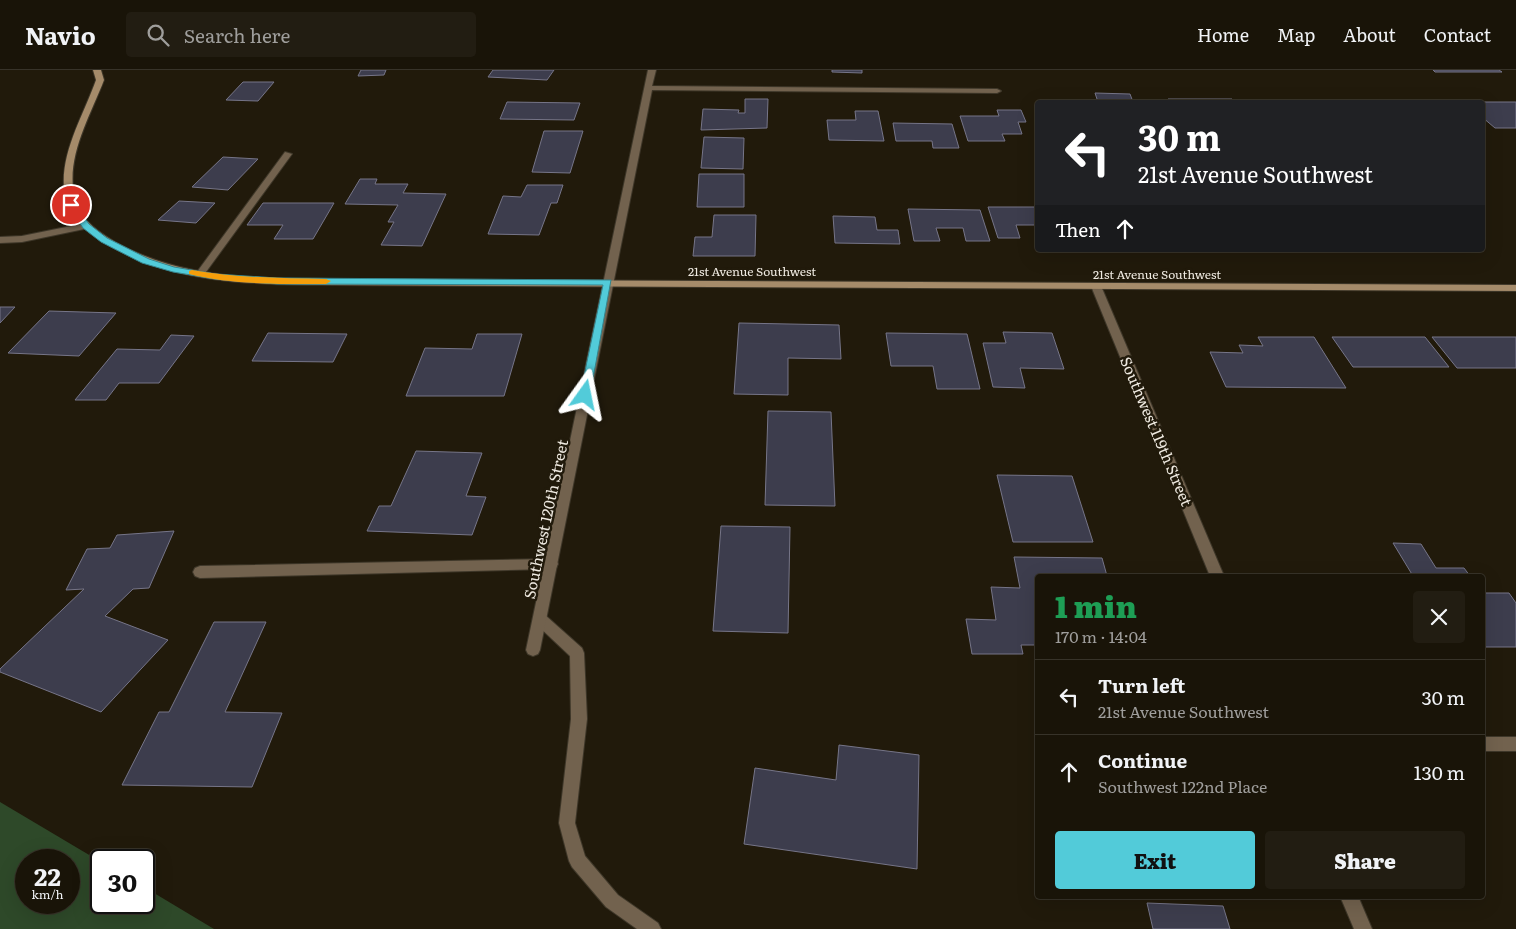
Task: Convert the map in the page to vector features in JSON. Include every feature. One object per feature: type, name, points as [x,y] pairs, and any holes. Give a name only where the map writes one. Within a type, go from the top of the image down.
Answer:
[{"type":"street","name":"21st Avenue Southwest","points":[[97,70],[100,80],[74,144],[69,180],[71,205],[86,226],[104,240],[146,261],[200,274],[277,281],[1516,288]]},
{"type":"street","name":"Southwest 120th Street","points":[[534,650],[652,70]]},
{"type":"street","points":[[648,88],[997,91]]},
{"type":"street","points":[[200,274],[288,154]]},
{"type":"street","points":[[0,240],[22,239],[86,226]]},
{"type":"street","name":"Southwest 119th Street","points":[[1096,286],[1216,574]]},
{"type":"street","points":[[200,572],[551,564]]},
{"type":"street","points":[[540,619],[577,652],[580,719],[567,823],[578,862],[612,901],[652,929]]},
{"type":"street","points":[[1485,744],[1516,744]]},
{"type":"street","points":[[1350,899],[1362,929]]},
{"type":"green space","points":[[0,802],[79,849],[15,849],[15,914],[80,914],[80,850],[90,855],[90,914],[155,914],[155,894],[214,929],[0,929]]},
{"type":"building","points":[[361,70],[386,70],[384,75],[358,76]]},
{"type":"building","points":[[493,70],[554,70],[547,80],[488,77]]},
{"type":"building","points":[[832,70],[862,70],[862,73],[832,72]]},
{"type":"building","points":[[1433,70],[1499,70],[1502,72],[1435,72]]},
{"type":"building","points":[[243,82],[274,82],[258,101],[226,100]]},
{"type":"building","points":[[1095,93],[1130,94],[1132,100],[1097,100]]},
{"type":"building","points":[[745,99],[768,99],[767,128],[701,130],[703,109],[739,110],[738,113],[745,113]]},
{"type":"building","points":[[1168,99],[1233,100],[1169,100]]},
{"type":"building","points":[[507,102],[580,103],[574,120],[500,119]]},
{"type":"building","points":[[1485,102],[1516,102],[1516,128],[1495,128],[1485,120]]},
{"type":"building","points":[[997,110],[1021,110],[1026,122],[1018,122],[1022,134],[1002,134],[1005,141],[968,141],[960,116],[999,116]]},
{"type":"building","points":[[855,111],[878,111],[884,141],[829,140],[827,120],[856,120]]},
{"type":"building","points":[[893,123],[952,124],[959,148],[933,148],[932,141],[896,141]]},
{"type":"building","points":[[544,131],[583,131],[570,173],[532,172]]},
{"type":"building","points":[[704,137],[744,138],[743,169],[701,168]]},
{"type":"building","points":[[223,157],[258,159],[228,190],[192,187]]},
{"type":"building","points":[[699,174],[744,174],[744,207],[697,207]]},
{"type":"building","points":[[360,179],[377,179],[375,184],[408,184],[403,193],[446,194],[422,246],[381,245],[394,222],[388,222],[398,205],[345,204]]},
{"type":"building","points":[[527,185],[563,185],[557,203],[551,203],[539,235],[488,234],[503,196],[521,197]]},
{"type":"building","points":[[179,201],[215,203],[196,223],[158,220]]},
{"type":"building","points":[[263,203],[334,203],[313,239],[274,239],[283,225],[247,225]]},
{"type":"building","points":[[988,207],[1035,207],[1035,225],[1016,225],[1020,238],[998,238]]},
{"type":"building","points":[[908,209],[980,210],[990,241],[966,241],[963,228],[936,228],[940,241],[914,241]]},
{"type":"building","points":[[714,215],[756,215],[755,256],[693,256],[695,237],[712,237]]},
{"type":"building","points":[[833,216],[875,217],[877,230],[898,230],[900,244],[835,243]]},
{"type":"building","points":[[0,307],[15,307],[0,323]]},
{"type":"building","points":[[49,311],[116,313],[79,356],[8,353]]},
{"type":"building","points":[[739,323],[839,325],[841,359],[788,358],[788,395],[734,394]]},
{"type":"building","points":[[1003,332],[1052,333],[1064,369],[1020,368],[1025,388],[993,387],[983,343],[1006,343]]},
{"type":"building","points":[[268,333],[347,334],[333,362],[252,361]]},
{"type":"building","points":[[886,333],[967,334],[980,389],[937,389],[933,366],[891,366]]},
{"type":"building","points":[[477,334],[522,334],[504,396],[406,396],[425,348],[472,349]]},
{"type":"building","points":[[171,335],[194,336],[159,383],[119,383],[106,400],[75,400],[117,349],[160,350]]},
{"type":"building","points":[[1258,337],[1314,337],[1346,388],[1226,387],[1210,352],[1243,353],[1239,345],[1263,346]]},
{"type":"building","points":[[1332,337],[1425,337],[1449,367],[1353,367]]},
{"type":"building","points":[[1432,337],[1516,337],[1516,368],[1457,368]]},
{"type":"building","points":[[768,411],[831,412],[835,506],[765,505]]},
{"type":"building","points":[[416,451],[482,453],[466,496],[486,497],[472,535],[367,531],[379,506],[391,506]]},
{"type":"building","points":[[997,475],[1072,476],[1093,542],[1013,542]]},
{"type":"building","points":[[721,526],[790,527],[788,633],[713,631]]},
{"type":"building","points":[[174,531],[149,588],[133,589],[105,616],[168,640],[101,712],[0,672],[0,669],[84,589],[66,590],[87,549],[110,548],[117,535]]},
{"type":"building","points":[[1393,543],[1421,544],[1436,568],[1464,568],[1468,574],[1412,574]]},
{"type":"building","points":[[1014,557],[1102,558],[1106,574],[1035,574],[1035,645],[1021,645],[1023,654],[972,654],[966,619],[996,620],[991,587],[1020,588]]},
{"type":"building","points":[[1485,593],[1509,593],[1516,603],[1516,647],[1485,647]]},
{"type":"building","points":[[214,622],[266,622],[225,712],[282,713],[252,787],[122,785],[159,712],[169,712]]},
{"type":"building","points":[[839,745],[919,755],[917,869],[744,844],[755,768],[836,780]]},
{"type":"building","points":[[1147,903],[1223,906],[1230,929],[1153,929]]},
{"type":"slow traffic","points":[[192,272],[215,276],[277,281],[326,281]]},
{"type":"route","points":[[71,205],[86,226],[104,240],[146,261],[173,269],[215,276],[277,281],[608,282],[585,395]]}]
